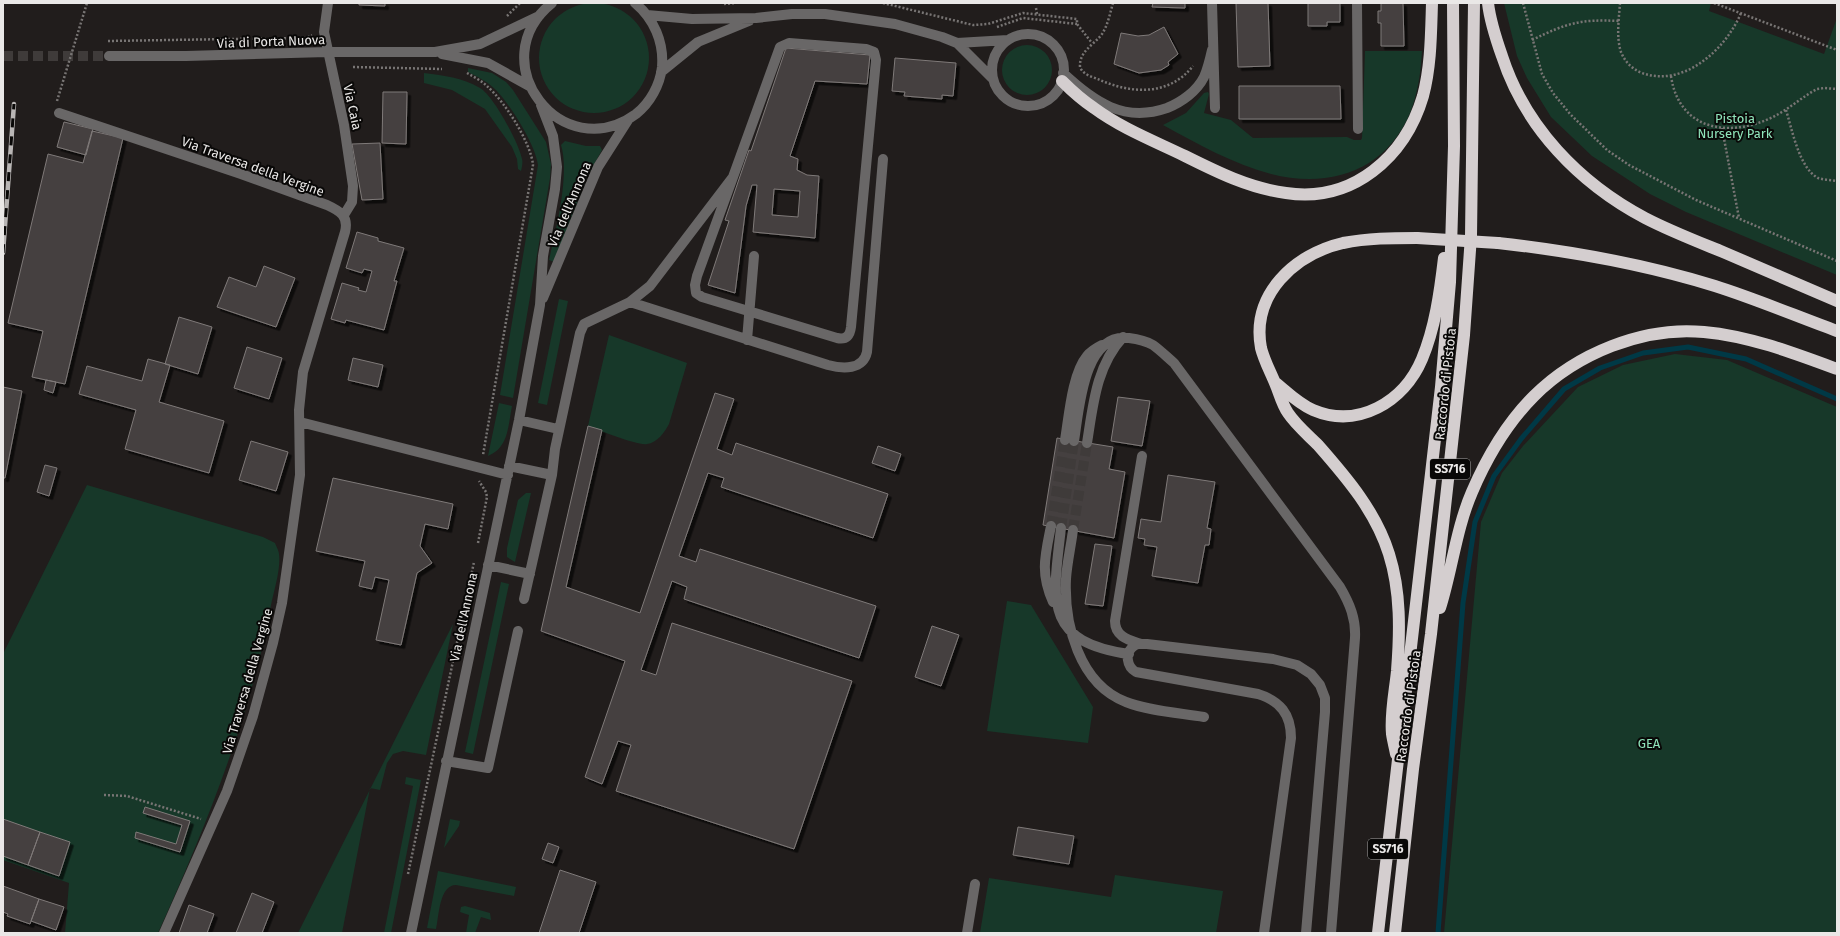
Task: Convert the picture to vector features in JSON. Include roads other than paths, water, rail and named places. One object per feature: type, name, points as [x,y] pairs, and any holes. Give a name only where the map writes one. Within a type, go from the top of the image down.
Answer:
[{"type":"highway","points":[[1063,77],[1095,109],[1134,131],[1226,176],[1264,189],[1287,193],[1309,194],[1327,191],[1344,187],[1372,172],[1392,154],[1414,120],[1423,94],[1426,77],[1432,3]]},
{"type":"highway","name":"Raccordo di Pistoia","points":[[1378,933],[1442,387],[1450,282],[1453,200],[1453,3]]},
{"type":"highway","name":"Raccordo di Pistoia","points":[[1395,933],[1413,769],[1431,634],[1458,402],[1471,228],[1474,3]]},
{"type":"highway","points":[[1488,3],[1503,61],[1512,85],[1523,106],[1550,143],[1583,175],[1619,203],[1662,226],[1837,301]]},
{"type":"highway","points":[[1275,382],[1305,406],[1314,410],[1340,416],[1353,416],[1373,411],[1386,404],[1402,391],[1418,368],[1433,327],[1448,222],[1453,200]]},
{"type":"highway","points":[[1398,765],[1392,726],[1399,638],[1399,611],[1389,554],[1368,509],[1344,475],[1288,413],[1262,349],[1260,330],[1264,308],[1269,295],[1285,273],[1295,264],[1318,251],[1342,244],[1384,238],[1417,238],[1498,243],[1590,256],[1680,276],[1746,297],[1837,331]]},
{"type":"highway","points":[[1431,634],[1444,596],[1462,518],[1484,466],[1495,445],[1533,397],[1552,380],[1577,363],[1622,343],[1658,334],[1702,332],[1741,338],[1837,369]]},
{"type":"street","name":"Via Caia","points":[[328,3],[323,28],[344,125],[353,186],[352,202],[344,215]]},
{"type":"street","name":"Via dell'Annona","points":[[411,933],[519,420],[540,305],[543,256],[558,167],[553,136],[541,105],[529,86],[524,65],[528,34],[539,16],[552,3]]},
{"type":"street","points":[[1212,3],[1212,50],[1215,108]]},
{"type":"street","points":[[1357,3],[1358,129]]},
{"type":"street","name":"Via dell'Annona","points":[[540,305],[598,167],[619,132],[630,118],[651,98],[657,85],[661,72],[662,56],[660,41],[656,30],[647,15],[637,4]]},
{"type":"street","points":[[647,15],[692,18],[756,18],[792,14],[845,16],[894,24],[936,35],[957,43],[992,78],[997,89],[1005,98],[1016,104],[1028,106],[1040,104],[1050,98],[1058,89],[1063,77],[1063,64],[1059,53],[1046,39],[1030,34],[1018,35],[1008,40],[996,53],[992,65],[992,78]]},
{"type":"street","name":"Via di Porta Nuova","points":[[109,56],[186,56],[327,52],[435,52],[480,44],[539,16]]},
{"type":"street","points":[[661,72],[688,48],[707,37],[756,18]]},
{"type":"street","points":[[957,43],[1008,40]]},
{"type":"street","points":[[789,43],[866,49],[874,52],[876,60],[850,334],[845,339],[837,338],[750,312],[702,297],[696,293],[695,289],[697,276],[733,178],[780,47],[789,43]]},
{"type":"street","points":[[1063,77],[1098,100],[1122,111],[1141,114],[1173,105],[1191,93],[1203,78],[1212,50]]},
{"type":"street","name":"Via di Porta Nuova","points":[[435,52],[488,63],[529,86]]},
{"type":"street","name":"Via dell'Annona","points":[[541,105],[560,120],[583,128],[612,126],[630,118]]},
{"type":"street","name":"Via Traversa della Vergine","points":[[59,113],[241,174],[326,205],[344,215],[346,226],[304,366],[300,392],[300,475],[282,603],[253,716],[217,815],[164,933]]},
{"type":"street","points":[[630,302],[834,367],[852,367],[864,360],[867,352],[884,159]]},
{"type":"street","points":[[524,600],[552,475],[558,429],[582,328],[592,319],[630,302],[654,282],[733,178]]},
{"type":"street","points":[[747,340],[754,256]]},
{"type":"street","points":[[1087,443],[1098,383],[1106,360],[1114,347],[1123,337]]},
{"type":"street","points":[[1070,440],[1085,378],[1090,366],[1102,347],[1111,340],[1123,337],[1139,340],[1152,345],[1174,363],[1340,587],[1351,609],[1356,628],[1356,638],[1331,933]]},
{"type":"street","points":[[519,420],[558,429]]},
{"type":"street","points":[[300,422],[508,470],[552,475]]},
{"type":"street","points":[[1142,456],[1115,621],[1115,627],[1120,635],[1141,644],[1281,660],[1306,670],[1320,685],[1325,698],[1306,933]]},
{"type":"street","points":[[1050,526],[1044,562],[1045,581],[1061,620],[1071,632],[1086,643],[1110,652],[1129,654]]},
{"type":"street","points":[[1061,528],[1056,572],[1055,598],[1061,620]]},
{"type":"street","points":[[1073,530],[1066,579],[1067,610],[1071,632],[1089,673],[1114,697],[1136,706],[1204,717]]},
{"type":"street","points":[[488,565],[530,574]]},
{"type":"street","points":[[446,761],[488,768],[518,630]]},
{"type":"street","points":[[1141,644],[1132,647],[1129,654],[1130,668],[1136,672],[1258,694],[1276,702],[1282,707],[1288,717],[1291,738],[1264,933]]},
{"type":"street","points":[[967,933],[975,884]]},
{"type":"waterway","points":[[1438,933],[1463,603],[1475,522],[1494,476],[1521,439],[1564,389],[1600,368],[1643,353],[1688,347],[1746,359],[1837,399]]},
{"type":"tunnel","points":[[3,56],[109,56]]},
{"type":"tunnel","points":[[1051,526],[1065,440]]},
{"type":"tunnel","points":[[1061,528],[1074,441]]},
{"type":"tunnel","points":[[1073,530],[1087,443]]},
{"type":"railway","points":[[3,253],[14,104]]},
{"type":"park label","name":"Pistoia Nursery Park","points":[[1735,126]]},
{"type":"park label","name":"GEA","points":[[1649,743]]}]
